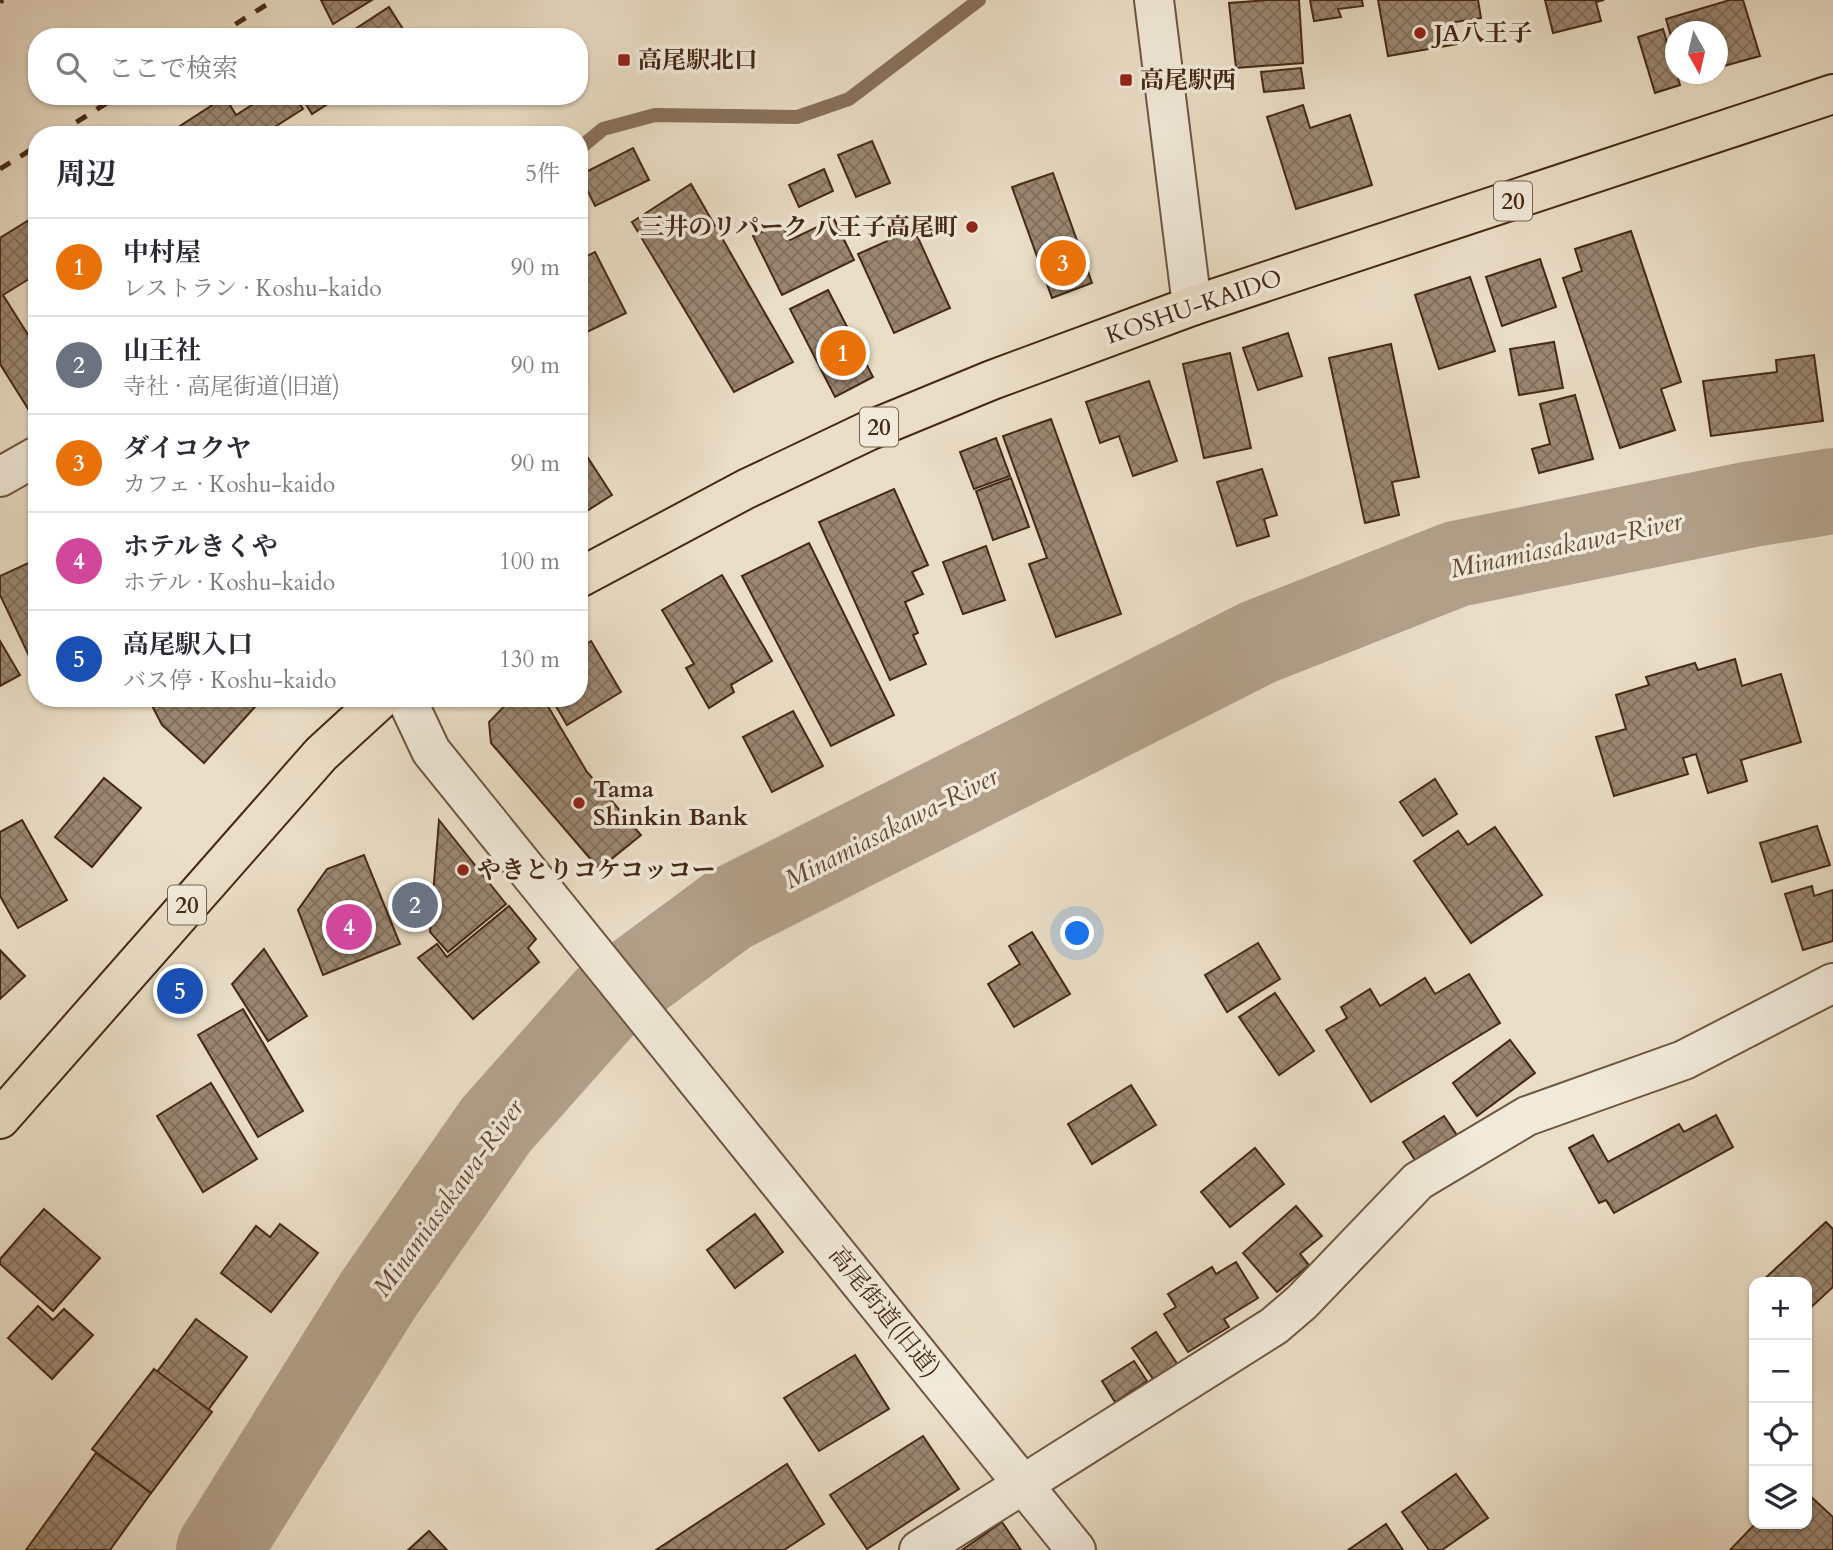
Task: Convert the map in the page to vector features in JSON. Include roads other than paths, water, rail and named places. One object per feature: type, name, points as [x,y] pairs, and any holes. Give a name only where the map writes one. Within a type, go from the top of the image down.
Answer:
[{"type":"highway","name":"KOSHU-KAIDO","points":[[588,573],[746,489],[868,431],[992,380],[1192,306],[1833,94]]},
{"type":"highway","name":"20","points":[[0,1119],[305,771],[373,707]]},
{"type":"street","points":[[1154,0],[1192,306]]},
{"type":"street","points":[[0,477],[28,461]]},
{"type":"street","name":"高尾街道(旧道)","points":[[410,707],[431,751],[1076,1550]]},
{"type":"street","points":[[919,1550],[1274,1325],[1302,1302],[1418,1181],[1527,1116],[1684,1060],[1833,983]]},
{"type":"waterway","points":[[588,142],[603,129],[655,115],[797,117],[849,99],[979,0]]},
{"type":"waterway","name":"Minamiasakawa-River","points":[[219,1550],[378,1295],[496,1125],[608,999],[728,910],[1259,642],[1456,564],[1752,504],[1833,491]]},
{"type":"railway","points":[[229,28],[274,0]]},
{"type":"railway","points":[[70,126],[104,105]]},
{"type":"railway","points":[[0,169],[28,152]]},
{"type":"place","name":"JA八王子","points":[[1420,33]]},
{"type":"place","name":"高尾駅北口","points":[[624,60]]},
{"type":"place","name":"高尾駅西","points":[[1126,80]]},
{"type":"place","name":"三井のリパーク 八王子高尾町","points":[[972,227]]},
{"type":"place","name":"ダイコクヤ","points":[[1063,263]]},
{"type":"place","name":"中村屋","points":[[843,353]]},
{"type":"place","name":"Tama Shinkin Bank","points":[[579,803]]},
{"type":"place","name":"やきとりコケコッコー","points":[[463,870]]},
{"type":"place","name":"山王社","points":[[415,905]]},
{"type":"place","name":"ホテルきくや","points":[[349,927]]},
{"type":"place","name":"高尾駅入口","points":[[180,991]]}]
